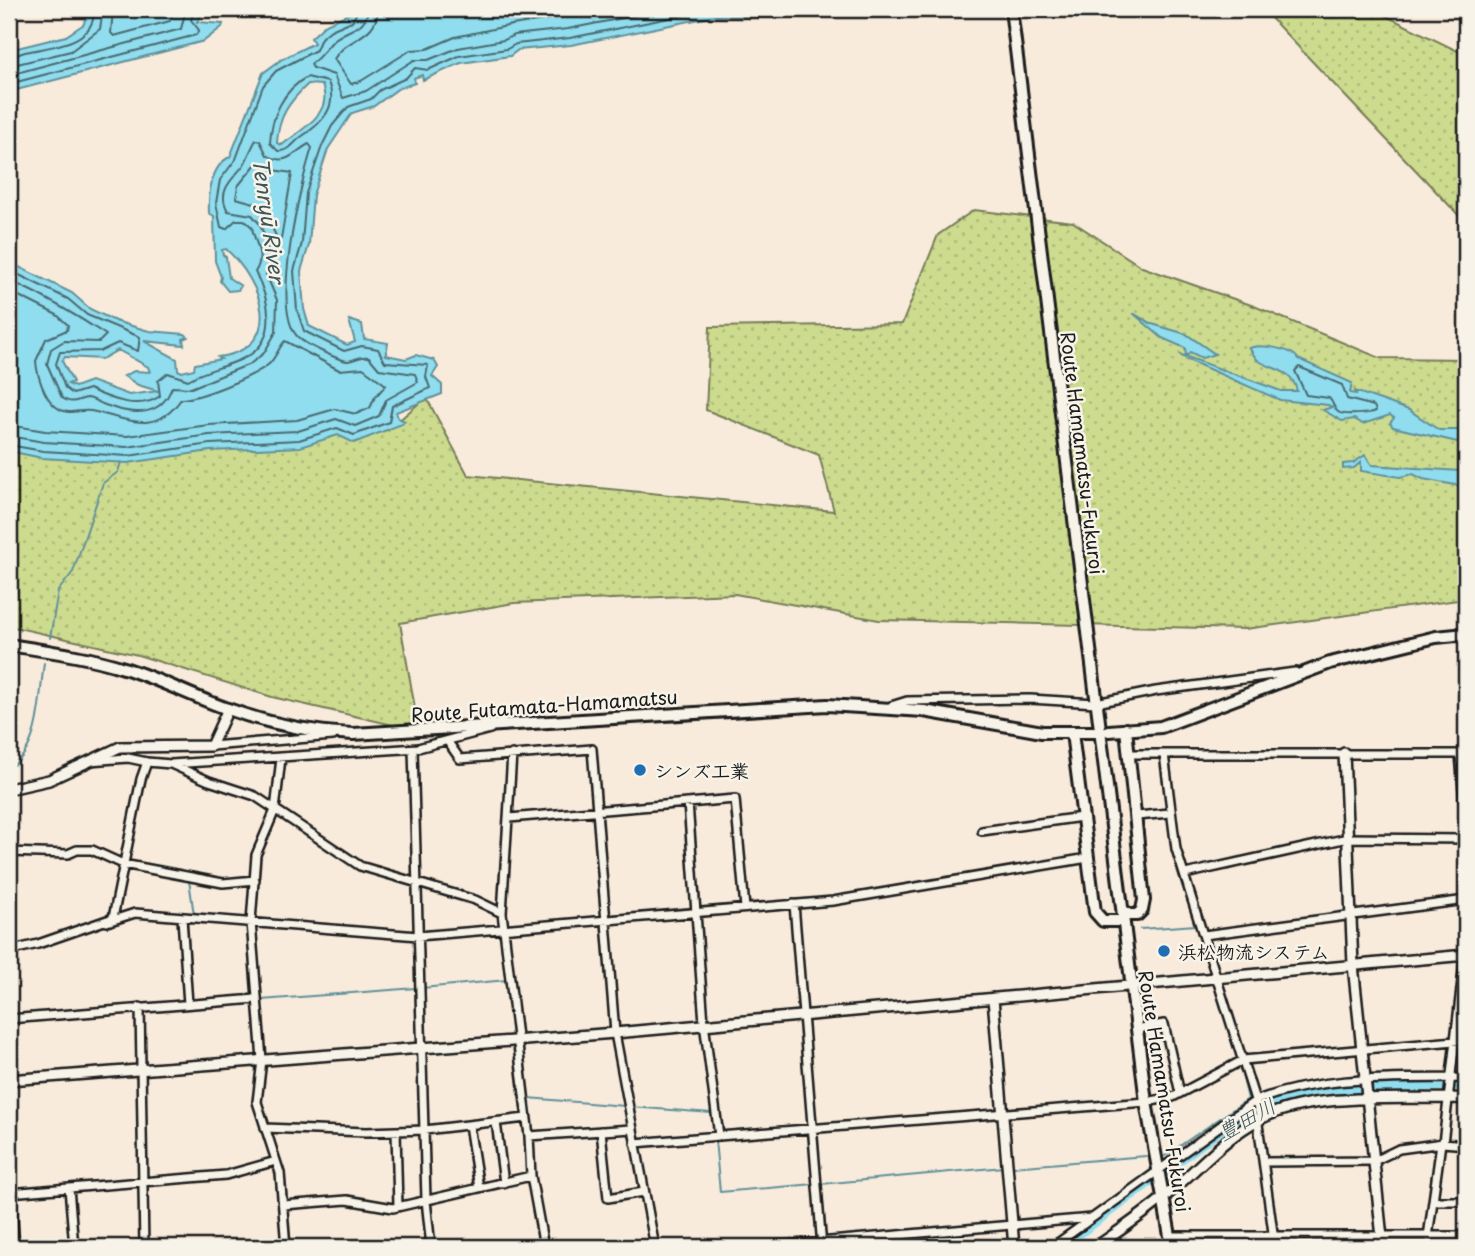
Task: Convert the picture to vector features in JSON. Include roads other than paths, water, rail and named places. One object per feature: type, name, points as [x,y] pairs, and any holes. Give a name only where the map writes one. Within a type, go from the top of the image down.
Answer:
[{"type":"main road","name":"Route Hamamatsu-Fukuroi","points":[[1010,9],[1136,1030],[1171,1242]]},
{"type":"main road","points":[[1109,731],[1161,727],[1330,663],[1436,638],[1466,634]]},
{"type":"main road","name":"Route Futamata-Hamamatsu","points":[[9,645],[92,659],[126,668],[272,724],[316,732],[353,734],[776,708],[887,707],[965,717],[1033,731],[1093,732]]},
{"type":"main road","points":[[1125,935],[1149,910],[1126,729]]},
{"type":"main road","points":[[1072,733],[1096,915],[1104,922],[1121,911],[1133,915],[1142,910],[1144,876]]},
{"type":"street","points":[[887,707],[907,701],[947,700],[1030,699],[1096,703],[1156,691],[1272,677],[1330,663]]},
{"type":"street","points":[[211,746],[228,709]]},
{"type":"street","points":[[89,761],[128,758],[171,764],[413,749],[448,742],[500,725]]},
{"type":"street","points":[[9,789],[49,779],[132,745],[211,746],[353,734]]},
{"type":"street","points":[[448,742],[460,759],[592,749],[615,1033],[655,1247]]},
{"type":"street","points":[[413,749],[426,1200],[431,1247]]},
{"type":"street","points":[[1344,753],[1353,965],[1382,1241]]},
{"type":"street","points":[[512,754],[502,913],[529,1136],[531,1176],[544,1247]]},
{"type":"street","points":[[1129,754],[1463,754],[1466,828]]},
{"type":"street","points":[[1164,754],[1170,813],[1185,874],[1260,1116],[1258,1124],[1275,1247]]},
{"type":"street","points":[[281,758],[275,810],[259,843],[251,922],[262,1060],[257,1102],[276,1161],[286,1247]]},
{"type":"street","points":[[107,922],[113,918],[118,902],[141,779],[148,762]]},
{"type":"street","points":[[171,764],[209,781],[243,790],[359,866],[475,900],[502,913]]},
{"type":"street","points":[[509,818],[735,799],[745,908]]},
{"type":"street","points":[[688,803],[715,1136]]},
{"type":"street","points":[[1137,816],[1170,813]]},
{"type":"street","points":[[982,831],[1083,817]]},
{"type":"street","points":[[1185,874],[1348,838],[1466,839]]},
{"type":"street","points":[[9,852],[68,854],[77,850],[92,850],[123,864],[223,883],[255,880]]},
{"type":"street","points":[[9,951],[135,913],[418,936],[848,899],[1088,858]]},
{"type":"street","points":[[1204,935],[1466,900]]},
{"type":"street","points":[[794,904],[822,1244]]},
{"type":"street","points":[[182,918],[188,1004]]},
{"type":"street","points":[[9,1080],[615,1033],[1217,979],[1466,952],[1450,1095],[1428,1237]]},
{"type":"street","points":[[993,998],[1014,1247]]},
{"type":"street","points":[[9,1019],[257,999]]},
{"type":"street","points":[[140,1007],[144,1247]]},
{"type":"street","points":[[1136,1030],[1164,1024],[1180,1093]]},
{"type":"street","points":[[635,1143],[1146,1102],[1180,1093],[1241,1061],[1466,1040]]},
{"type":"street","points":[[1052,1247],[1159,1173],[1255,1101],[1299,1086],[1466,1077]]},
{"type":"street","points":[[1096,1247],[1260,1116],[1303,1106],[1367,1097],[1450,1095],[1466,1098]]},
{"type":"street","points":[[265,1128],[425,1130],[526,1118]]},
{"type":"street","points":[[496,1122],[504,1183]]},
{"type":"street","points":[[469,1125],[479,1188]]},
{"type":"street","points":[[529,1136],[632,1129]]},
{"type":"street","points":[[396,1131],[398,1207]]},
{"type":"street","points":[[601,1131],[608,1198],[644,1192]]},
{"type":"street","points":[[1264,1162],[1374,1161],[1399,1149],[1442,1143],[1466,1145]]},
{"type":"street","points":[[10,1193],[226,1175],[276,1161]]},
{"type":"street","points":[[9,1171],[15,1247]]},
{"type":"street","points":[[283,1205],[347,1200],[398,1207],[531,1176]]},
{"type":"street","points":[[69,1188],[74,1247]]},
{"type":"street","points":[[1435,1201],[1466,1200]]},
{"type":"street","points":[[762,1247],[822,1244],[1093,1218]]},
{"type":"street","points":[[1171,1242],[1274,1236],[1382,1241],[1466,1236]]},
{"type":"water","points":[[87,9],[205,9],[197,22],[223,24],[204,41],[9,92],[9,50],[66,36],[84,24]]},
{"type":"water","name":"Tenryū River","points":[[359,9],[840,9],[790,17],[715,16],[571,45],[518,50],[510,56],[461,63],[423,80],[422,75],[414,78],[415,83],[399,88],[374,106],[352,113],[328,149],[313,195],[309,245],[301,271],[304,309],[309,326],[347,345],[355,342],[349,320],[362,324],[364,339],[388,343],[386,355],[406,359],[416,355],[434,360],[438,367],[432,376],[442,385],[442,394],[396,412],[398,418],[405,421],[402,424],[354,443],[338,435],[300,447],[210,451],[128,463],[42,458],[9,451],[9,262],[72,293],[90,309],[115,321],[149,331],[185,334],[188,337],[183,339],[184,345],[144,341],[177,359],[178,370],[182,372],[194,369],[195,364],[221,359],[218,357],[240,351],[253,341],[260,327],[261,312],[257,295],[250,278],[226,249],[222,250],[226,257],[229,278],[241,286],[238,290],[228,291],[220,281],[215,261],[214,216],[209,213],[212,181],[219,167],[230,157],[263,73],[282,59],[314,43],[311,38],[326,24]],"holes":[[[308,84],[322,85],[324,95],[319,113],[282,145],[277,143],[286,110]],[[118,350],[148,367],[150,372],[134,371],[124,376],[138,385],[158,391],[129,395],[91,381],[75,387],[68,384],[73,382],[62,361],[65,357],[102,359]]]},
{"type":"water","points":[[1133,313],[1152,324],[1186,334],[1215,354],[1202,358],[1190,352],[1187,356],[1190,358],[1281,391],[1297,391],[1287,374],[1258,360],[1249,348],[1268,347],[1283,350],[1352,383],[1350,393],[1356,394],[1355,391],[1409,410],[1439,430],[1466,430],[1466,444],[1393,427],[1390,423],[1394,418],[1390,415],[1363,424],[1354,419],[1342,421],[1323,410],[1332,407],[1328,405],[1280,400],[1188,360],[1180,355],[1186,356],[1185,348],[1162,338]]},
{"type":"water","points":[[1365,455],[1372,465],[1460,471],[1466,475],[1466,487],[1423,479],[1413,474],[1400,477],[1361,471],[1361,462],[1354,468],[1343,469],[1343,464],[1353,463]]},
{"type":"waterway","points":[[50,638],[58,591],[73,572],[103,483],[118,472],[121,462]]},
{"type":"waterway","points":[[9,768],[19,760],[33,735],[44,663]]},
{"type":"waterway","points":[[29,849],[46,850]]},
{"type":"waterway","points":[[189,880],[194,915]]},
{"type":"waterway","points":[[1140,929],[1196,925],[1208,963]]},
{"type":"waterway","points":[[422,988],[507,980]]},
{"type":"waterway","points":[[261,1000],[416,988]]},
{"type":"waterway","points":[[1165,1156],[1248,1099],[1240,1066]]},
{"type":"waterway","name":"豊田川","points":[[1061,1247],[1215,1134],[1276,1099],[1321,1089],[1466,1085]]},
{"type":"waterway","points":[[528,1098],[625,1106]]},
{"type":"waterway","points":[[630,1107],[712,1113],[714,1134]]},
{"type":"waterway","points":[[715,1140],[720,1192],[815,1184]]},
{"type":"waterway","points":[[1012,1167],[1146,1156]]},
{"type":"waterway","points":[[821,1184],[1004,1167]]},
{"type":"waterway","points":[[9,1231],[10,1247]]},
{"type":"waterway","points":[[1279,1240],[1376,1239]]},
{"type":"waterway","points":[[1406,1239],[1442,1240],[1444,1247]]},
{"type":"place","name":"シンズ工業","points":[[640,770]]},
{"type":"place","name":"浜松物流システム","points":[[1164,951]]}]
